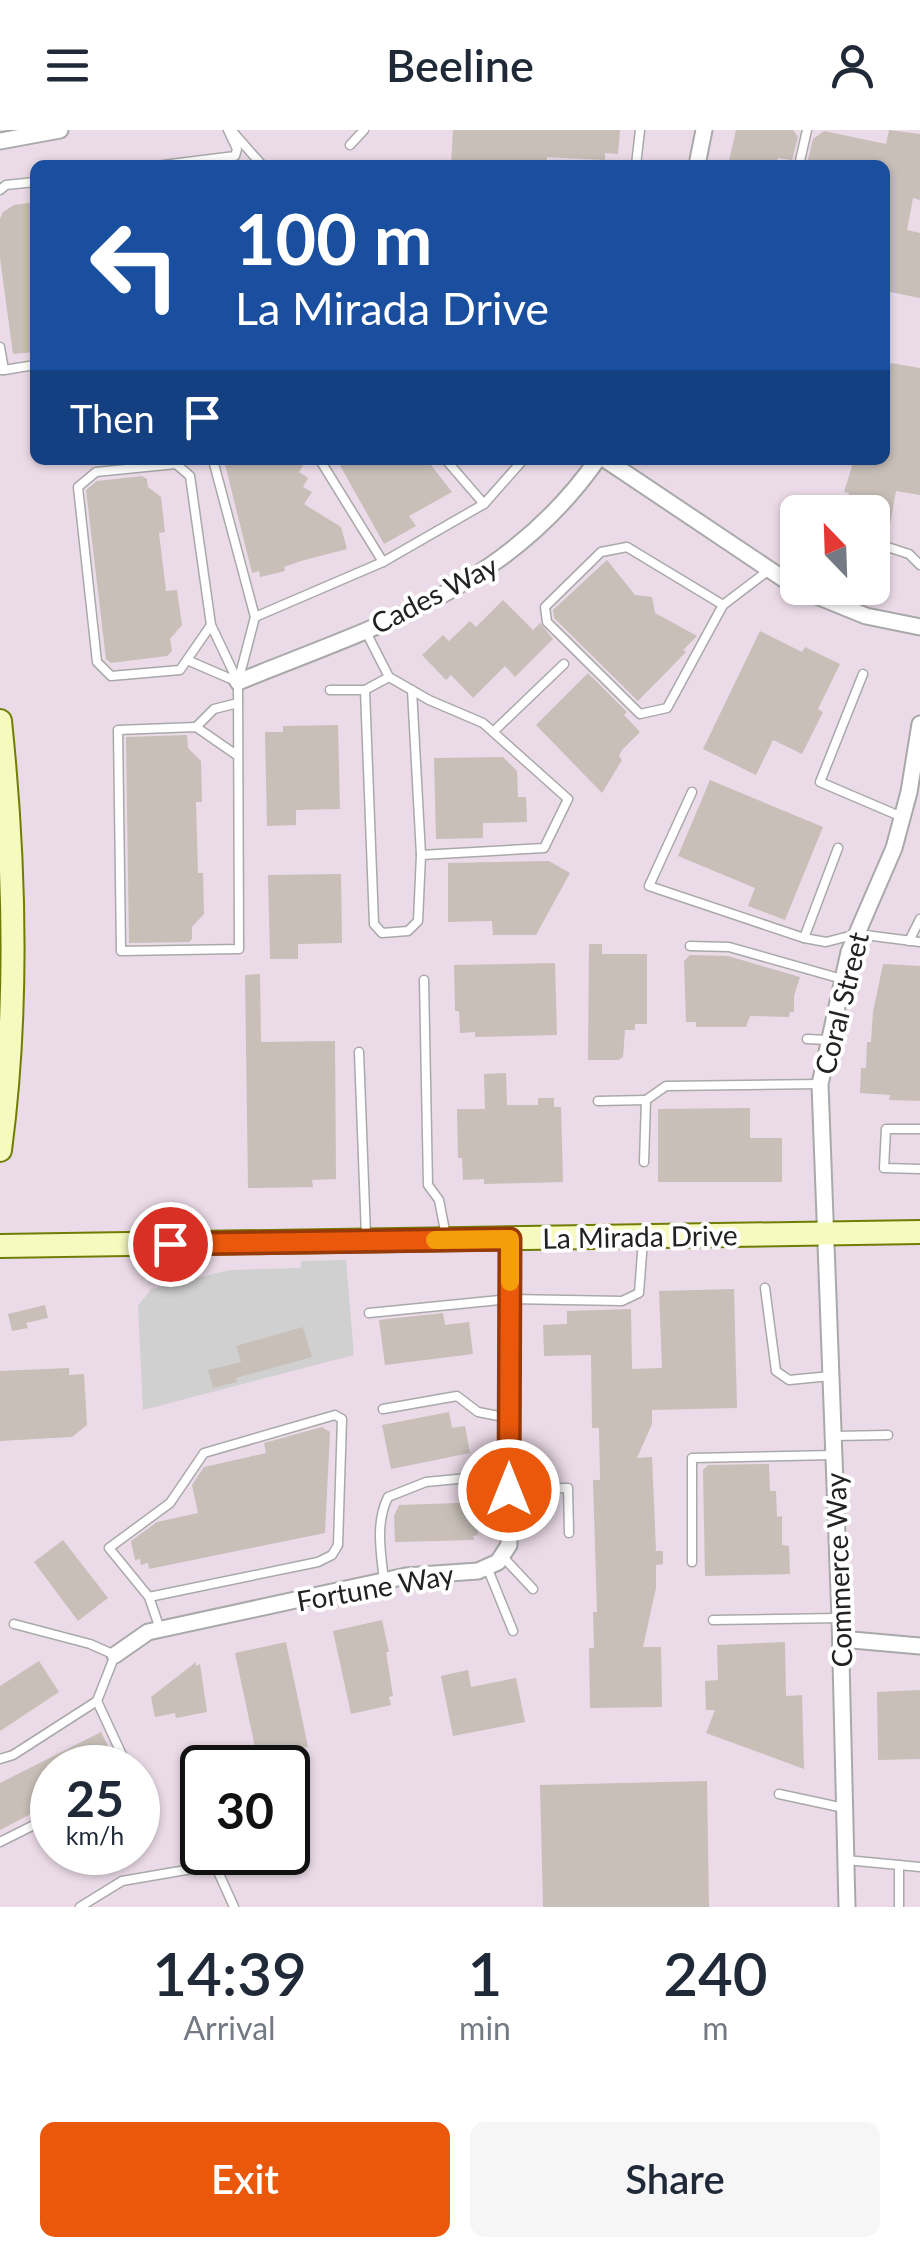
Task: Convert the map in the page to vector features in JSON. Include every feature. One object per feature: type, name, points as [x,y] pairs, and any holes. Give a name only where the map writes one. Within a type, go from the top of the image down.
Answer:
[{"type":"main road","points":[[0,721],[10,818],[14,948],[11,1044],[0,1150]]},
{"type":"main road","name":"La Mirada Drive","points":[[0,1246],[920,1232]]},
{"type":"street","points":[[0,141],[60,130]]},
{"type":"street","points":[[698,160],[704,130]]},
{"type":"street","name":"Cades Way","points":[[238,682],[365,630],[472,580],[546,522],[593,465]]},
{"type":"street","points":[[613,465],[797,588],[866,616],[920,627]]},
{"type":"street","name":"Coral Street","points":[[826,1232],[820,1084],[828,1040],[856,934],[894,848],[909,792],[920,724]]},
{"type":"street","name":"Commerce Way","points":[[826,1232],[846,1907]]},
{"type":"street","points":[[502,1556],[509,1545],[510,1239]]},
{"type":"street","name":"Fortune Way","points":[[115,1655],[148,1632],[406,1576],[478,1571],[502,1556]]},
{"type":"street","points":[[841,1639],[920,1646]]},
{"type":"lane","points":[[204,160],[236,156],[230,130]]},
{"type":"lane","points":[[230,130],[257,160]]},
{"type":"lane","points":[[350,145],[364,130]]},
{"type":"lane","points":[[637,160],[640,130]]},
{"type":"lane","points":[[800,160],[807,130]]},
{"type":"lane","points":[[0,190],[30,183]]},
{"type":"lane","points":[[0,347],[2,370],[30,367]]},
{"type":"lane","points":[[166,465],[96,472],[78,488],[98,662],[111,676],[180,670],[211,626]]},
{"type":"lane","points":[[177,465],[190,476],[211,626],[238,682]]},
{"type":"lane","points":[[214,465],[255,617],[238,682],[239,949],[120,951],[118,730],[196,727],[238,756]]},
{"type":"lane","points":[[323,465],[383,562]]},
{"type":"lane","points":[[450,465],[484,504]]},
{"type":"lane","points":[[255,617],[383,562],[484,504],[519,465]]},
{"type":"lane","points":[[724,605],[627,547],[600,552],[545,607],[547,622],[640,714],[667,708],[724,605],[769,570]]},
{"type":"lane","points":[[890,548],[909,554],[920,565]]},
{"type":"lane","points":[[365,630],[389,677],[483,723],[568,799],[544,848],[422,855]]},
{"type":"lane","points":[[187,660],[238,682]]},
{"type":"lane","points":[[493,732],[564,664]]},
{"type":"lane","points":[[862,674],[820,782],[902,818]]},
{"type":"lane","points":[[330,690],[365,690],[389,677]]},
{"type":"lane","points":[[365,690],[374,924],[382,934],[408,931],[418,920],[422,855],[412,690]]},
{"type":"lane","points":[[196,727],[214,708],[238,703]]},
{"type":"lane","points":[[692,792],[649,886],[804,938],[826,942],[856,934],[920,942]]},
{"type":"lane","points":[[804,938],[838,848]]},
{"type":"lane","points":[[909,941],[920,919]]},
{"type":"lane","points":[[690,946],[728,948],[842,979]]},
{"type":"lane","points":[[424,980],[428,1185],[439,1200],[447,1240]]},
{"type":"lane","points":[[807,1039],[828,1040]]},
{"type":"lane","points":[[358,1052],[366,1241]]},
{"type":"lane","points":[[598,1101],[646,1100],[666,1086],[820,1084]]},
{"type":"lane","points":[[644,1162],[646,1100]]},
{"type":"lane","points":[[920,1130],[886,1129],[884,1168],[920,1170]]},
{"type":"lane","points":[[369,1312],[510,1300],[602,1302],[630,1298],[639,1293],[643,1236]]},
{"type":"lane","points":[[765,1288],[776,1371],[789,1380],[831,1376]]},
{"type":"lane","points":[[383,1409],[456,1396],[489,1416],[509,1418]]},
{"type":"lane","points":[[148,1597],[318,1562],[332,1555],[338,1545],[342,1418],[334,1415],[204,1453],[170,1503],[109,1548],[148,1597],[160,1630]]},
{"type":"lane","points":[[834,1436],[888,1435]]},
{"type":"lane","points":[[692,1562],[692,1458],[834,1455]]},
{"type":"lane","points":[[384,1581],[379,1542],[382,1510],[388,1498],[426,1482],[509,1482],[568,1488],[568,1533]]},
{"type":"lane","points":[[502,1556],[533,1590]]},
{"type":"lane","points":[[487,1567],[513,1631]]},
{"type":"lane","points":[[713,1620],[840,1618]]},
{"type":"lane","points":[[0,1760],[98,1701],[115,1655],[90,1644],[14,1624]]},
{"type":"lane","points":[[98,1701],[118,1745]]},
{"type":"lane","points":[[779,1794],[844,1808]]},
{"type":"lane","points":[[0,1842],[30,1827]]},
{"type":"lane","points":[[846,1860],[920,1868]]},
{"type":"lane","points":[[80,1907],[122,1881],[216,1865],[234,1907]]},
{"type":"lane","points":[[899,1865],[900,1907]]},
{"type":"shaded area","points":[[0,130],[920,130],[920,1907],[0,1907]]},
{"type":"shaded area","points":[[346,1260],[354,1355],[143,1410],[138,1306],[151,1289],[230,1270],[301,1268],[301,1261]]},
{"type":"building","points":[[453,130],[620,130],[618,154],[605,153],[605,160],[451,160]]},
{"type":"building","points":[[736,130],[793,130],[798,137],[792,160],[729,160]]},
{"type":"building","points":[[889,130],[920,134],[920,200],[913,198],[907,230],[920,233],[920,298],[890,292],[890,160],[808,160],[813,139],[824,131],[886,144]]},
{"type":"building","points":[[30,203],[30,352],[13,354],[0,258],[0,219],[14,205]]},
{"type":"building","points":[[891,363],[920,368],[920,495],[896,491],[890,524],[890,495],[844,492],[852,465],[890,465]]},
{"type":"building","points":[[225,465],[303,465],[299,472],[308,478],[303,487],[312,492],[304,504],[341,527],[347,549],[284,567],[285,571],[260,577],[259,571],[252,573]]},
{"type":"building","points":[[340,465],[431,465],[452,492],[409,516],[416,526],[384,544]]},
{"type":"building","points":[[142,476],[161,497],[165,532],[159,533],[166,591],[177,590],[182,625],[170,639],[172,651],[167,656],[111,663],[106,659],[86,490],[97,481]]},
{"type":"building","points":[[607,560],[635,595],[652,597],[655,613],[697,636],[638,701],[554,618],[553,610]]},
{"type":"building","points":[[503,600],[533,630],[540,623],[553,639],[515,677],[505,666],[473,698],[451,675],[446,680],[422,655],[443,635],[449,641],[470,621],[476,627]]},
{"type":"building","points":[[760,631],[802,652],[805,647],[840,664],[818,709],[823,712],[802,754],[773,740],[756,775],[703,749]]},
{"type":"building","points":[[588,673],[627,712],[624,715],[640,732],[622,750],[622,760],[602,793],[536,725]]},
{"type":"building","points":[[338,725],[340,809],[296,810],[296,825],[267,826],[265,732],[283,732],[283,726]]},
{"type":"building","points":[[187,735],[188,748],[201,761],[202,802],[196,802],[198,873],[203,873],[204,914],[192,927],[189,942],[129,943],[126,737]]},
{"type":"building","points":[[503,757],[517,771],[518,797],[526,797],[527,822],[483,823],[483,838],[436,839],[434,758]]},
{"type":"building","points":[[710,780],[823,827],[785,920],[748,906],[755,888],[678,856]]},
{"type":"building","points":[[549,861],[570,873],[536,935],[493,935],[492,921],[448,922],[448,863]]},
{"type":"building","points":[[341,874],[342,943],[298,944],[298,959],[270,959],[268,875]]},
{"type":"building","points":[[589,944],[602,944],[602,954],[647,954],[647,1024],[635,1024],[635,1030],[625,1030],[623,1057],[618,1060],[588,1060]]},
{"type":"building","points":[[690,955],[728,956],[800,977],[794,1012],[789,1017],[750,1016],[746,1027],[696,1027],[696,1022],[686,1022],[684,961]]},
{"type":"building","points":[[555,963],[557,1035],[475,1037],[475,1032],[460,1033],[459,1011],[455,1011],[454,965]]},
{"type":"building","points":[[883,964],[920,966],[920,1101],[889,1100],[890,1095],[860,1093],[861,1068],[866,1068],[867,1042],[871,1042]]},
{"type":"building","points":[[260,974],[261,1042],[335,1041],[336,1179],[312,1180],[313,1187],[248,1188],[245,975]]},
{"type":"building","points":[[506,1073],[507,1105],[538,1105],[538,1098],[554,1098],[554,1107],[561,1107],[563,1182],[484,1184],[484,1179],[463,1180],[462,1158],[458,1158],[457,1109],[485,1109],[484,1074]]},
{"type":"building","points":[[750,1108],[750,1138],[782,1138],[782,1182],[658,1182],[658,1109]]},
{"type":"building","points":[[734,1289],[737,1408],[652,1410],[652,1424],[637,1458],[652,1457],[656,1551],[663,1551],[663,1564],[656,1565],[656,1588],[643,1647],[661,1647],[662,1707],[590,1708],[589,1648],[594,1648],[593,1612],[597,1612],[593,1480],[600,1480],[599,1428],[592,1428],[591,1355],[544,1356],[543,1325],[567,1324],[567,1311],[631,1309],[632,1369],[662,1368],[659,1291]]},
{"type":"building","points":[[45,1305],[48,1318],[12,1331],[8,1314]]},
{"type":"building","points":[[443,1313],[445,1325],[469,1322],[473,1354],[385,1365],[379,1320]]},
{"type":"building","points":[[303,1327],[312,1357],[213,1388],[208,1370],[241,1362],[236,1346]]},
{"type":"building","points":[[69,1368],[69,1375],[84,1374],[87,1425],[72,1437],[0,1441],[0,1371]]},
{"type":"building","points":[[449,1412],[452,1428],[465,1426],[470,1453],[391,1469],[382,1425]]},
{"type":"building","points":[[322,1427],[330,1432],[325,1533],[149,1569],[148,1563],[141,1565],[140,1559],[135,1560],[131,1541],[157,1522],[198,1513],[192,1485],[204,1467],[266,1453],[264,1443]]},
{"type":"building","points":[[769,1464],[770,1491],[776,1491],[777,1517],[782,1516],[782,1545],[789,1546],[790,1574],[705,1576],[703,1470],[708,1465]]},
{"type":"building","points":[[458,1503],[477,1509],[478,1535],[473,1536],[474,1540],[395,1542],[394,1516],[399,1505]]},
{"type":"building","points":[[63,1540],[108,1598],[78,1621],[34,1562]]},
{"type":"building","points":[[382,1620],[389,1652],[391,1705],[351,1714],[333,1631]]},
{"type":"building","points":[[286,1642],[308,1745],[255,1745],[235,1653]]},
{"type":"building","points":[[785,1642],[786,1696],[802,1695],[804,1769],[706,1733],[715,1710],[706,1710],[705,1681],[718,1680],[717,1645]]},
{"type":"building","points":[[39,1661],[59,1692],[0,1731],[0,1686]]},
{"type":"building","points":[[196,1662],[196,1666],[200,1664],[207,1712],[176,1718],[175,1713],[155,1717],[151,1697]]},
{"type":"building","points":[[468,1670],[471,1687],[516,1678],[525,1722],[453,1736],[441,1676]]},
{"type":"building","points":[[920,1690],[920,1759],[878,1760],[877,1692]]},
{"type":"building","points":[[101,1732],[108,1745],[75,1745]]},
{"type":"building","points":[[30,1768],[30,1814],[0,1830],[0,1783]]},
{"type":"building","points":[[707,1781],[709,1907],[543,1907],[540,1785]]},
{"type":"slow traffic","points":[[435,1240],[510,1239],[510,1282]]},
{"type":"route","points":[[170,1244],[510,1239],[509,1490]]}]
